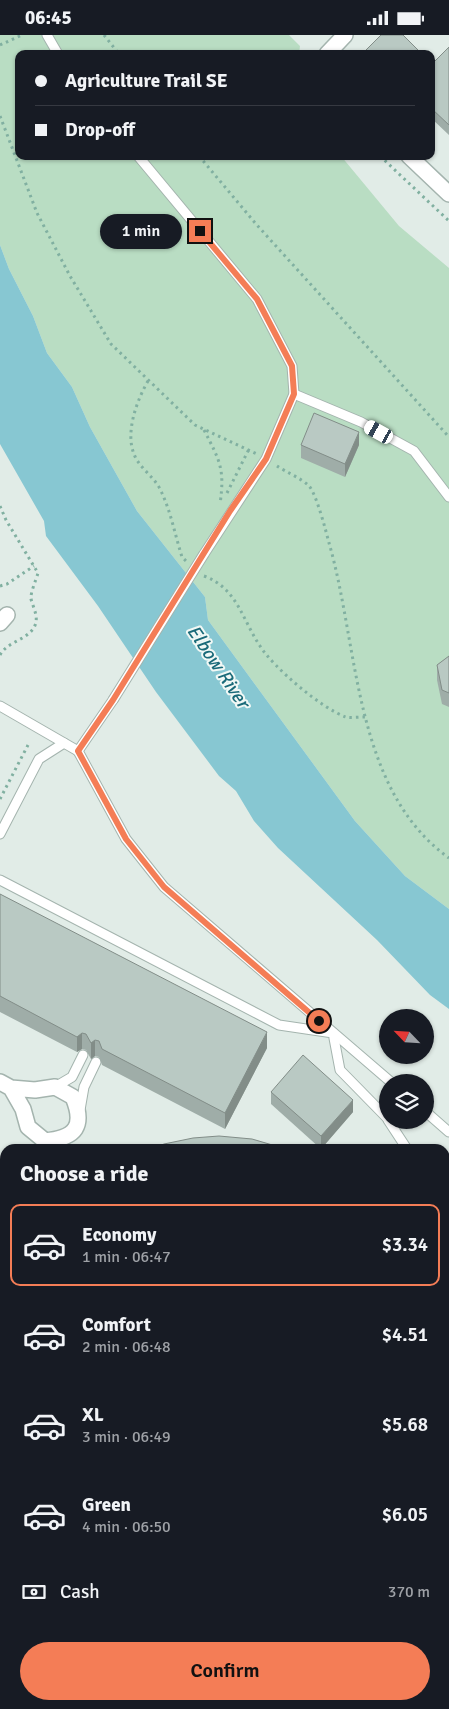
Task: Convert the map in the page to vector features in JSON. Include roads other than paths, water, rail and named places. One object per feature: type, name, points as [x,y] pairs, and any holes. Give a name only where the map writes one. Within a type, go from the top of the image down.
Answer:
[{"type":"street","points":[[331,50],[345,35]]},
{"type":"street","points":[[413,160],[449,193]]},
{"type":"street","points":[[6,1085],[35,1090],[55,1087],[73,1097],[79,1112],[76,1128],[64,1139],[46,1141],[28,1127],[23,1109],[6,1085]]},
{"type":"lane","points":[[47,35],[56,50]]},
{"type":"lane","points":[[78,751],[113,700],[266,459],[294,394],[292,366],[257,299],[141,160]]},
{"type":"lane","points":[[294,394],[361,422],[414,451],[449,497]]},
{"type":"lane","points":[[0,706],[78,751],[126,839],[164,887],[381,1074]]},
{"type":"lane","points":[[0,834],[39,759],[64,743]]},
{"type":"lane","points":[[0,880],[279,1025],[333,1033]]},
{"type":"lane","points":[[333,1033],[340,1069],[379,1110]]},
{"type":"lane","points":[[55,1087],[72,1077],[83,1055]]},
{"type":"lane","points":[[79,1112],[84,1087],[96,1062]]},
{"type":"lane","points":[[434,1119],[449,1132]]},
{"type":"lane","points":[[394,1129],[404,1144]]},
{"type":"water","name":"Elbow River","points":[[0,245],[9,269],[33,316],[47,353],[72,387],[90,427],[137,511],[205,597],[208,620],[355,821],[405,876],[449,909],[449,1009],[430,995],[377,940],[278,848],[254,821],[236,791],[219,776],[156,692],[98,606],[46,536],[44,521],[0,444]]}]
